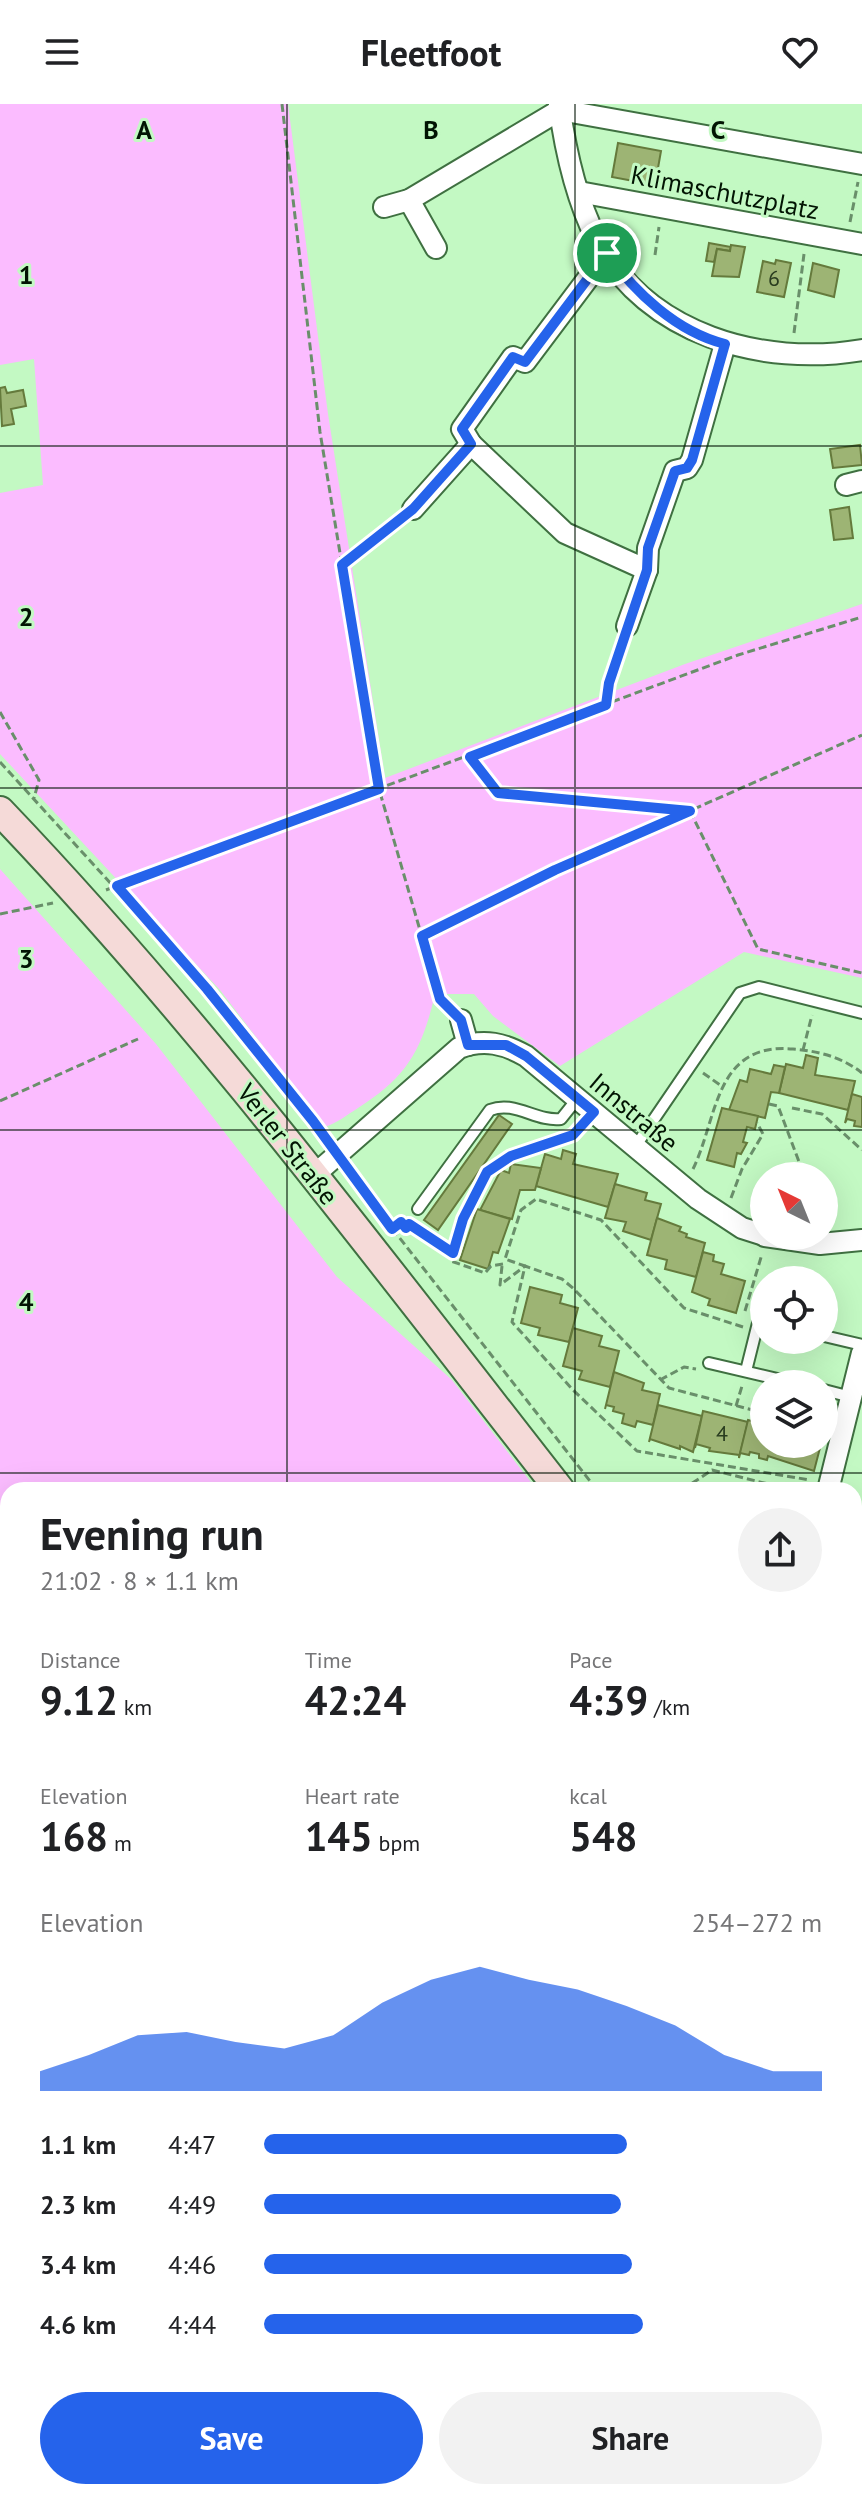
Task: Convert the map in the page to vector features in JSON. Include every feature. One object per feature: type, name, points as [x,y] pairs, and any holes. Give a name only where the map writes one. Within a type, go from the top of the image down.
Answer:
[{"type":"main road","name":"Verler Straße","points":[[0,811],[128,949],[313,1176],[554,1482]]},
{"type":"street","points":[[384,207],[409,200],[559,107],[862,164]]},
{"type":"street","points":[[559,107],[566,151],[597,240],[627,282],[659,309],[713,341],[763,353],[831,355],[862,350]]},
{"type":"street","name":"Klimaschutzplatz","points":[[579,192],[854,243]]},
{"type":"street","points":[[409,200],[436,248]]},
{"type":"street","points":[[607,253],[525,362],[513,357],[462,429],[471,444],[565,533],[647,570]]},
{"type":"street","points":[[627,626],[647,570],[648,548],[675,471],[687,468],[692,460],[725,344]]},
{"type":"street","points":[[413,509],[471,444]]},
{"type":"street","points":[[313,1176],[449,1057],[468,1045],[461,1020]]},
{"type":"street","name":"Innstraße","points":[[468,1045],[506,1045],[526,1056],[681,1184],[724,1217],[750,1229]]},
{"type":"street","name":"Innstraße","points":[[838,1242],[862,1240]]},
{"type":"street","points":[[823,1482],[862,1353]]},
{"type":"lane","points":[[635,1147],[740,993],[759,987],[862,1013]]},
{"type":"lane","points":[[418,1209],[490,1110],[498,1107],[517,1108],[550,1121],[561,1119],[577,1099]]},
{"type":"lane","points":[[838,1339],[862,1345]]},
{"type":"lane","points":[[746,1371],[750,1354]]},
{"type":"lane","points":[[709,1363],[750,1372]]},
{"type":"lane","points":[[838,1394],[851,1397]]},
{"type":"path","points":[[282,104],[320,432],[379,789],[440,999],[461,1020]]},
{"type":"path","points":[[854,243],[862,164]]},
{"type":"path","points":[[655,255],[662,207]]},
{"type":"path","points":[[791,354],[807,234]]},
{"type":"path","points":[[342,565],[413,509]]},
{"type":"path","points":[[117,886],[738,655],[862,617]]},
{"type":"path","points":[[606,705],[609,683],[627,626]]},
{"type":"path","points":[[0,712],[39,780],[34,798]]},
{"type":"path","points":[[422,936],[555,870],[862,735]]},
{"type":"path","points":[[470,757],[498,793],[690,811]]},
{"type":"path","points":[[0,762],[117,886],[207,989],[591,1482]]},
{"type":"path","points":[[690,811],[758,949],[862,973]]},
{"type":"path","points":[[0,914],[26,906]]},
{"type":"path","points":[[803,1050],[816,1001]]},
{"type":"path","points":[[0,1101],[138,1039]]},
{"type":"path","points":[[681,1184],[695,1165],[712,1107],[723,1087],[740,1063],[757,1051],[773,1047],[803,1050],[846,1060],[862,1073]]},
{"type":"path","points":[[690,1064],[723,1087]]},
{"type":"path","points":[[769,1104],[778,1106],[799,1162]]},
{"type":"path","points":[[792,1108],[822,1114],[862,1150]]},
{"type":"path","points":[[502,1266],[491,1266],[485,1273],[451,1261],[463,1219],[487,1172],[511,1156],[573,1135],[594,1112]]},
{"type":"path","points":[[724,1217],[742,1169],[763,1134],[757,1123]]},
{"type":"path","points":[[525,1266],[500,1285],[502,1266],[521,1210],[536,1199],[601,1220],[684,1308],[750,1328]]},
{"type":"path","points":[[392,1229],[401,1222],[406,1228],[418,1209]]},
{"type":"path","points":[[409,1224],[453,1253]]},
{"type":"path","points":[[745,1312],[762,1250]]},
{"type":"path","points":[[505,1259],[562,1279],[669,1388],[750,1410]]},
{"type":"path","points":[[525,1266],[512,1322],[573,1390],[637,1451],[801,1482]]},
{"type":"path","points":[[660,1380],[684,1367],[697,1370],[709,1363]]},
{"type":"path","points":[[736,1406],[746,1371]]},
{"type":"path","points":[[694,1482],[712,1470],[760,1482]]},
{"type":"shaded area","points":[[0,104],[288,104],[328,414],[385,778],[685,664],[862,604],[862,978],[744,952],[560,1066],[493,1016],[474,994],[435,994],[418,1047],[400,1073],[375,1096],[325,1127],[220,990],[0,754],[0,493],[43,485],[34,359],[0,365]]},
{"type":"shaded area","points":[[0,869],[156,1044],[337,1277],[452,1380],[531,1482],[0,1482]]},
{"type":"building","points":[[618,143],[661,151],[655,185],[612,177]]},
{"type":"building","points":[[709,243],[731,247],[730,251],[717,249],[714,262],[706,261]]},
{"type":"building","points":[[731,245],[745,247],[739,277],[712,276],[717,249],[730,251]]},
{"type":"building","points":[[776,260],[791,263],[784,297],[757,292],[763,261],[775,264]]},
{"type":"building","points":[[813,263],[839,270],[834,297],[808,290]]},
{"type":"building","points":[[5,387],[7,393],[23,390],[26,406],[11,409],[14,424],[2,426],[0,388]]},
{"type":"building","points":[[860,445],[862,465],[833,468],[830,449]]},
{"type":"building","points":[[849,507],[853,538],[834,540],[830,510]]},
{"type":"building","points":[[806,1055],[818,1058],[815,1075],[855,1081],[848,1110],[779,1093],[786,1064],[803,1068]]},
{"type":"building","points":[[774,1065],[785,1067],[779,1093],[771,1092],[765,1118],[729,1110],[740,1080],[747,1082],[750,1069],[771,1074]]},
{"type":"building","points":[[852,1094],[862,1097],[862,1127],[854,1126],[855,1121],[847,1119],[845,1123]]},
{"type":"building","points":[[722,1108],[758,1116],[755,1129],[747,1127],[743,1142],[747,1143],[741,1154],[737,1153],[734,1167],[707,1160]]},
{"type":"building","points":[[499,1115],[512,1124],[438,1230],[424,1220]]},
{"type":"building","points":[[563,1150],[576,1154],[573,1164],[618,1174],[608,1207],[536,1186],[545,1154],[561,1159]]},
{"type":"building","points":[[511,1164],[541,1168],[535,1190],[520,1190],[512,1219],[480,1210],[501,1170],[509,1173]]},
{"type":"building","points":[[615,1184],[647,1193],[645,1200],[661,1204],[651,1240],[623,1231],[626,1222],[605,1218]]},
{"type":"building","points":[[477,1209],[510,1219],[498,1253],[493,1252],[488,1269],[460,1260]]},
{"type":"building","points":[[657,1218],[681,1227],[679,1231],[687,1234],[686,1237],[705,1243],[696,1277],[665,1269],[667,1260],[647,1255]]},
{"type":"building","points":[[703,1252],[714,1255],[713,1261],[724,1264],[721,1274],[745,1281],[736,1313],[708,1305],[710,1299],[692,1292]]},
{"type":"building","points":[[530,1287],[562,1295],[560,1303],[578,1308],[569,1342],[538,1335],[540,1328],[521,1323]]},
{"type":"building","points":[[573,1328],[602,1336],[599,1346],[619,1351],[610,1387],[579,1379],[582,1371],[563,1366]]},
{"type":"building","points":[[614,1372],[644,1383],[642,1390],[660,1394],[653,1425],[637,1421],[635,1427],[622,1423],[624,1414],[613,1411],[614,1407],[606,1405],[605,1409]]},
{"type":"building","points":[[658,1405],[702,1416],[693,1452],[650,1439],[649,1442]]},
{"type":"building","points":[[703,1411],[748,1422],[739,1458],[739,1455],[709,1451],[710,1448],[696,1444],[695,1448]]},
{"type":"building","points":[[750,1421],[749,1455],[740,1453]]},
{"type":"building","points":[[774,1458],[817,1458],[814,1471]]},
{"type":"route","points":[[607,253],[627,282],[659,309],[713,341],[725,344],[692,460],[687,468],[675,471],[648,548],[647,570],[609,683],[606,705],[470,757],[498,793],[690,811],[555,870],[422,936],[440,999],[461,1020],[468,1045],[506,1045],[526,1056],[594,1112],[573,1135],[511,1156],[487,1172],[463,1219],[453,1253],[409,1224],[406,1228],[401,1222],[392,1229],[313,1121],[207,989],[117,886],[379,789],[342,565],[413,509],[471,444],[462,429],[513,357],[525,362],[607,253]]}]
